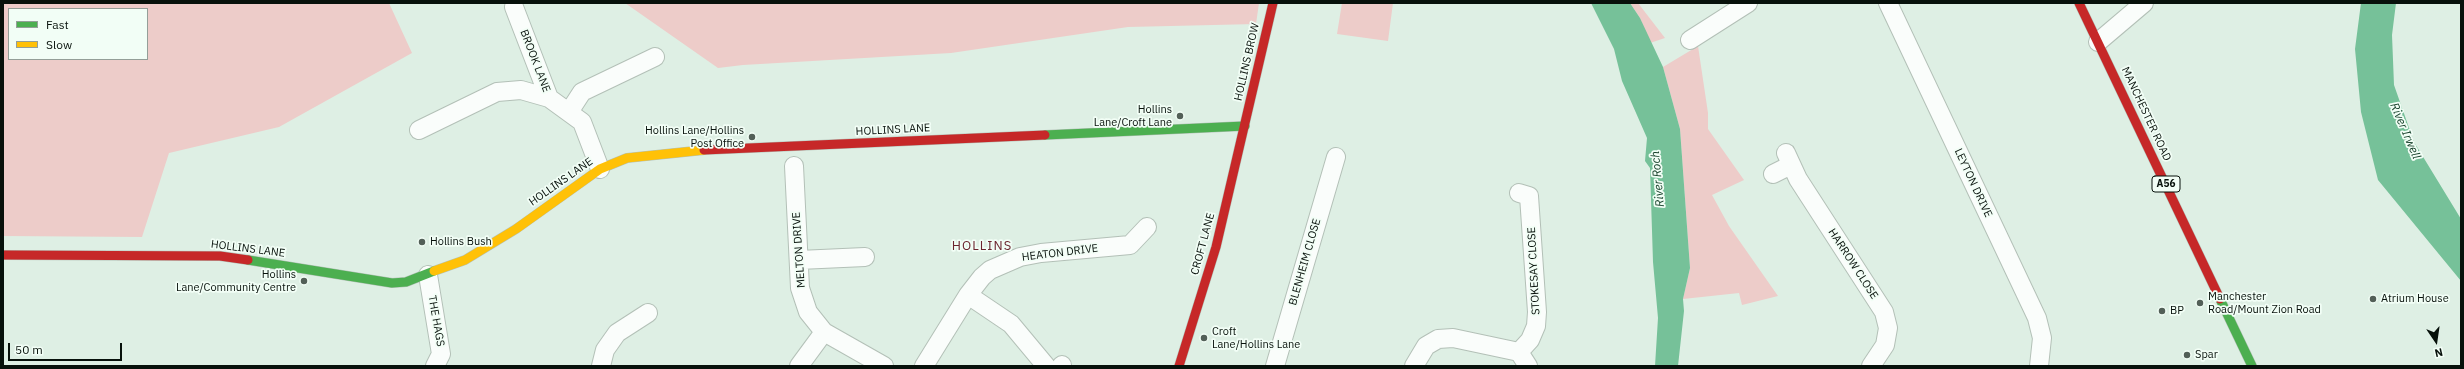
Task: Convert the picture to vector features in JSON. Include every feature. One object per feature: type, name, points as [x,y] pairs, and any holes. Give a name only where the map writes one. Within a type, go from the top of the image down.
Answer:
[{"type":"main road","name":"HOLLINS BROW","points":[[1245,126],[1273,3]]},
{"type":"main road","name":"MANCHESTER ROAD","points":[[2079,3],[2252,366]]},
{"type":"main road","name":"HOLLINS LANE","points":[[3,255],[220,256],[392,283],[406,282],[465,260],[486,248],[600,168],[627,158],[680,151],[1245,126]]},
{"type":"main road","name":"CROFT LANE","points":[[1179,366],[1216,247],[1245,126]]},
{"type":"street","points":[[1690,40],[1728,8],[1748,3]]},
{"type":"street","name":"LEYTON DRIVE","points":[[1888,3],[2037,318],[2042,338],[2039,366]]},
{"type":"street","points":[[2098,42],[2144,3]]},
{"type":"street","name":"BROOK LANE","points":[[514,7],[548,98],[582,122],[600,168]]},
{"type":"street","points":[[569,112],[582,92],[655,57]]},
{"type":"street","points":[[419,130],[497,92],[522,90],[548,98]]},
{"type":"street","name":"BLENHEIM CLOSE","points":[[1275,366],[1336,157]]},
{"type":"street","name":"HARROW CLOSE","points":[[1773,174],[1789,159],[1884,312],[1887,337],[1881,354],[1871,366]]},
{"type":"street","name":"MELTON DRIVE","points":[[794,166],[800,288],[808,312],[824,332]]},
{"type":"street","name":"STOKESAY CLOSE","points":[[1519,193],[1529,196],[1538,312],[1536,326],[1524,359]]},
{"type":"street","name":"HEATON DRIVE","points":[[924,366],[968,295],[982,277],[1001,264],[1041,253],[1130,244],[1147,227]]},
{"type":"street","points":[[799,260],[865,257]]},
{"type":"street","name":"THE HAGS","points":[[428,275],[441,354],[435,366]]},
{"type":"street","points":[[968,295],[1010,324],[1056,366]]},
{"type":"street","points":[[601,366],[605,350],[617,333],[648,313]]},
{"type":"street","points":[[798,366],[824,332],[884,366]]},
{"type":"street","points":[[1414,366],[1426,346],[1438,339],[1453,338],[1524,359]]},
{"type":"shaded area","points":[[3,3],[389,3],[412,53],[279,127],[169,153],[142,237],[3,236]]},
{"type":"shaded area","points":[[625,3],[1259,3],[1256,24],[1128,27],[951,53],[743,65],[718,68]]},
{"type":"shaded area","points":[[1342,3],[1393,3],[1388,41],[1337,34]]},
{"type":"shaded area","points":[[1630,3],[1638,3],[1665,38],[1650,43],[1640,18]]},
{"type":"shaded area","points":[[1698,46],[1708,113],[1708,129],[1744,180],[1712,195],[1729,226],[1778,296],[1742,305],[1739,293],[1683,299],[1690,268],[1680,129],[1663,67]]},
{"type":"water","name":"River Roch","points":[[1591,3],[1630,3],[1640,18],[1663,67],[1680,129],[1690,268],[1683,299],[1684,311],[1678,366],[1655,366],[1658,318],[1653,262],[1650,168],[1645,161],[1647,138],[1622,81],[1614,49]]},
{"type":"water","name":"River Irwell","points":[[2361,3],[2396,3],[2392,35],[2394,85],[2414,142],[2461,219],[2461,281],[2378,180],[2361,112],[2355,49]]},
{"type":"traffic: fast","points":[[1045,135],[1245,126]]},
{"type":"traffic: fast","points":[[248,260],[392,283],[406,282],[434,271]]},
{"type":"traffic: fast","points":[[2220,299],[2252,366]]},
{"type":"traffic: slow","points":[[434,271],[465,260],[516,229],[600,169],[627,158],[704,150]]},
{"type":"traffic: jam","points":[[1179,366],[1216,247],[1273,3]]},
{"type":"traffic: jam","points":[[2079,3],[2220,299]]},
{"type":"traffic: jam","points":[[704,150],[1045,135]]},
{"type":"traffic: jam","points":[[3,255],[220,256],[248,260]]},
{"type":"place","name":"Hollins Lane/Croft Lane","points":[[1180,116]]},
{"type":"place","name":"Hollins Lane/Hollins Post Office","points":[[752,137]]},
{"type":"place","name":"Hollins Bush","points":[[422,242]]},
{"type":"place","name":"Hollins Lane/Community Centre","points":[[304,281]]},
{"type":"place","name":"Atrium House","points":[[2373,299]]},
{"type":"place","name":"Manchester Road/Mount Zion Road","points":[[2200,303]]},
{"type":"place","name":"BP","points":[[2162,311]]},
{"type":"place","name":"Croft Lane/Hollins Lane","points":[[1204,338]]},
{"type":"place","name":"Spar","points":[[2187,355]]},
{"type":"district","name":"HOLLINS","points":[[982,246]]}]
